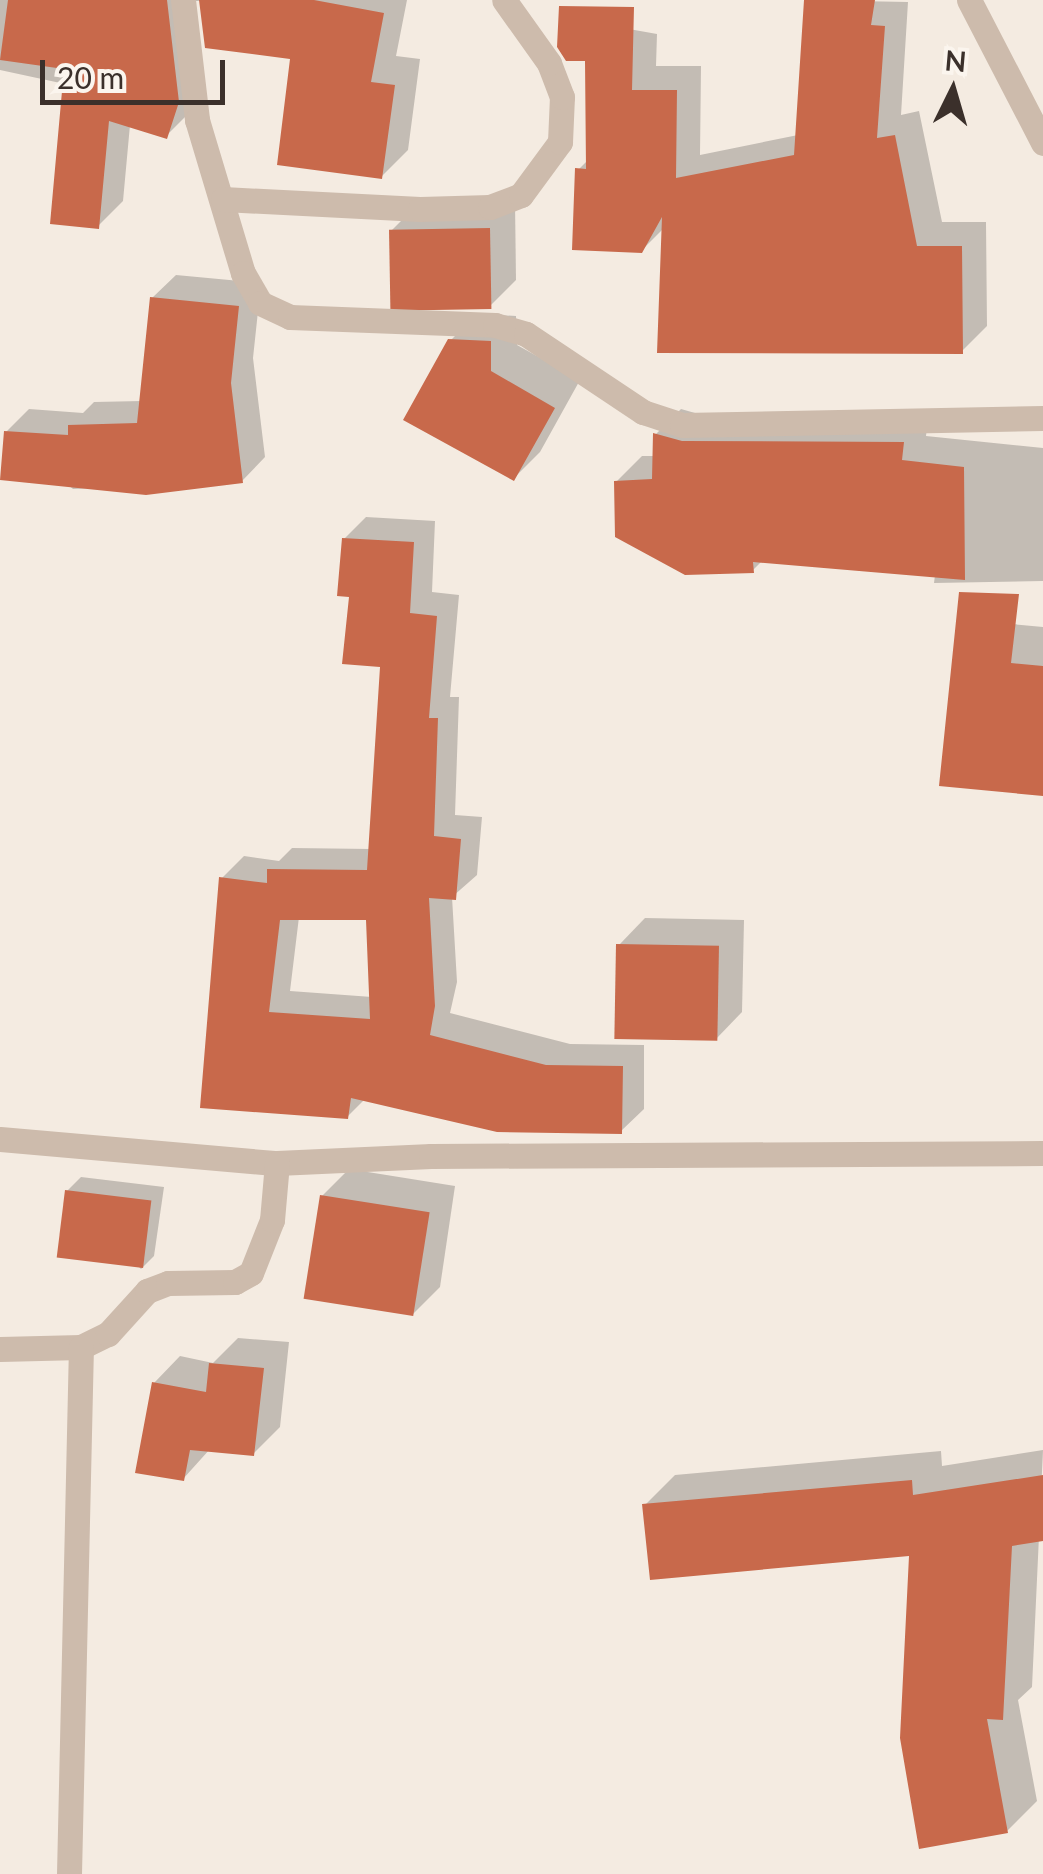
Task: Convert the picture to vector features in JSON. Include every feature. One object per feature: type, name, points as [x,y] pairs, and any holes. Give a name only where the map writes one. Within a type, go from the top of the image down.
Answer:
[{"type":"street","points":[[183,0],[197,120],[244,273],[260,304],[290,318],[495,325],[552,348],[643,412],[682,425],[1043,418]]},
{"type":"street","points":[[223,200],[420,209],[490,207],[520,194],[560,142],[562,97],[548,63],[504,0]]},
{"type":"street","points":[[969,0],[1043,143]]},
{"type":"street","points":[[0,1139],[276,1163],[1043,1153]]},
{"type":"street","points":[[0,1349],[81,1347],[108,1334],[147,1291],[168,1283],[235,1282],[250,1273],[272,1220],[276,1163]]},
{"type":"street","points":[[69,1874],[81,1347]]},
{"type":"building","points":[[8,0],[167,0],[179,102],[167,139],[109,121],[99,229],[50,224],[64,69],[0,60]]},
{"type":"building","points":[[199,0],[314,0],[384,13],[371,82],[395,85],[382,179],[277,165],[290,59],[205,48]]},
{"type":"building","points":[[804,0],[875,0],[871,25],[885,26],[877,138],[895,135],[917,246],[962,246],[963,354],[657,353],[662,217],[642,253],[572,250],[575,168],[586,169],[585,61],[566,61],[557,47],[559,6],[634,7],[632,90],[677,90],[676,178],[794,155]]},
{"type":"building","points":[[490,228],[491,309],[390,311],[389,230]]},
{"type":"building","points":[[150,297],[239,306],[231,383],[243,483],[146,495],[0,480],[4,431],[68,435],[68,425],[137,423]]},
{"type":"building","points":[[448,339],[491,341],[491,371],[555,408],[514,481],[403,420]]},
{"type":"building","points":[[653,433],[682,441],[904,442],[902,460],[964,467],[965,580],[753,562],[754,573],[685,575],[615,537],[614,481],[652,479]]},
{"type":"building","points":[[342,538],[414,542],[410,613],[437,616],[429,718],[438,718],[434,836],[461,839],[456,900],[429,898],[435,1006],[430,1035],[546,1065],[623,1066],[622,1134],[497,1132],[351,1098],[348,1119],[200,1108],[219,877],[267,883],[267,869],[367,870],[380,667],[342,664],[349,597],[337,596]],"holes":[[[280,920],[366,920],[370,1019],[269,1012]]]},
{"type":"building","points":[[959,592],[1019,594],[1011,663],[1043,666],[1043,796],[939,786]]},
{"type":"building","points":[[616,944],[719,946],[717,1041],[614,1039]]},
{"type":"building","points":[[65,1190],[151,1201],[143,1268],[57,1257]]},
{"type":"building","points":[[320,1195],[430,1212],[413,1316],[304,1299]]},
{"type":"building","points":[[209,1363],[264,1368],[254,1456],[190,1450],[184,1481],[135,1473],[152,1382],[206,1392]]},
{"type":"building","points":[[1043,1475],[1043,1541],[1012,1546],[1003,1720],[987,1719],[1008,1833],[919,1849],[900,1738],[909,1556],[650,1580],[642,1504],[912,1480],[913,1495]]}]
